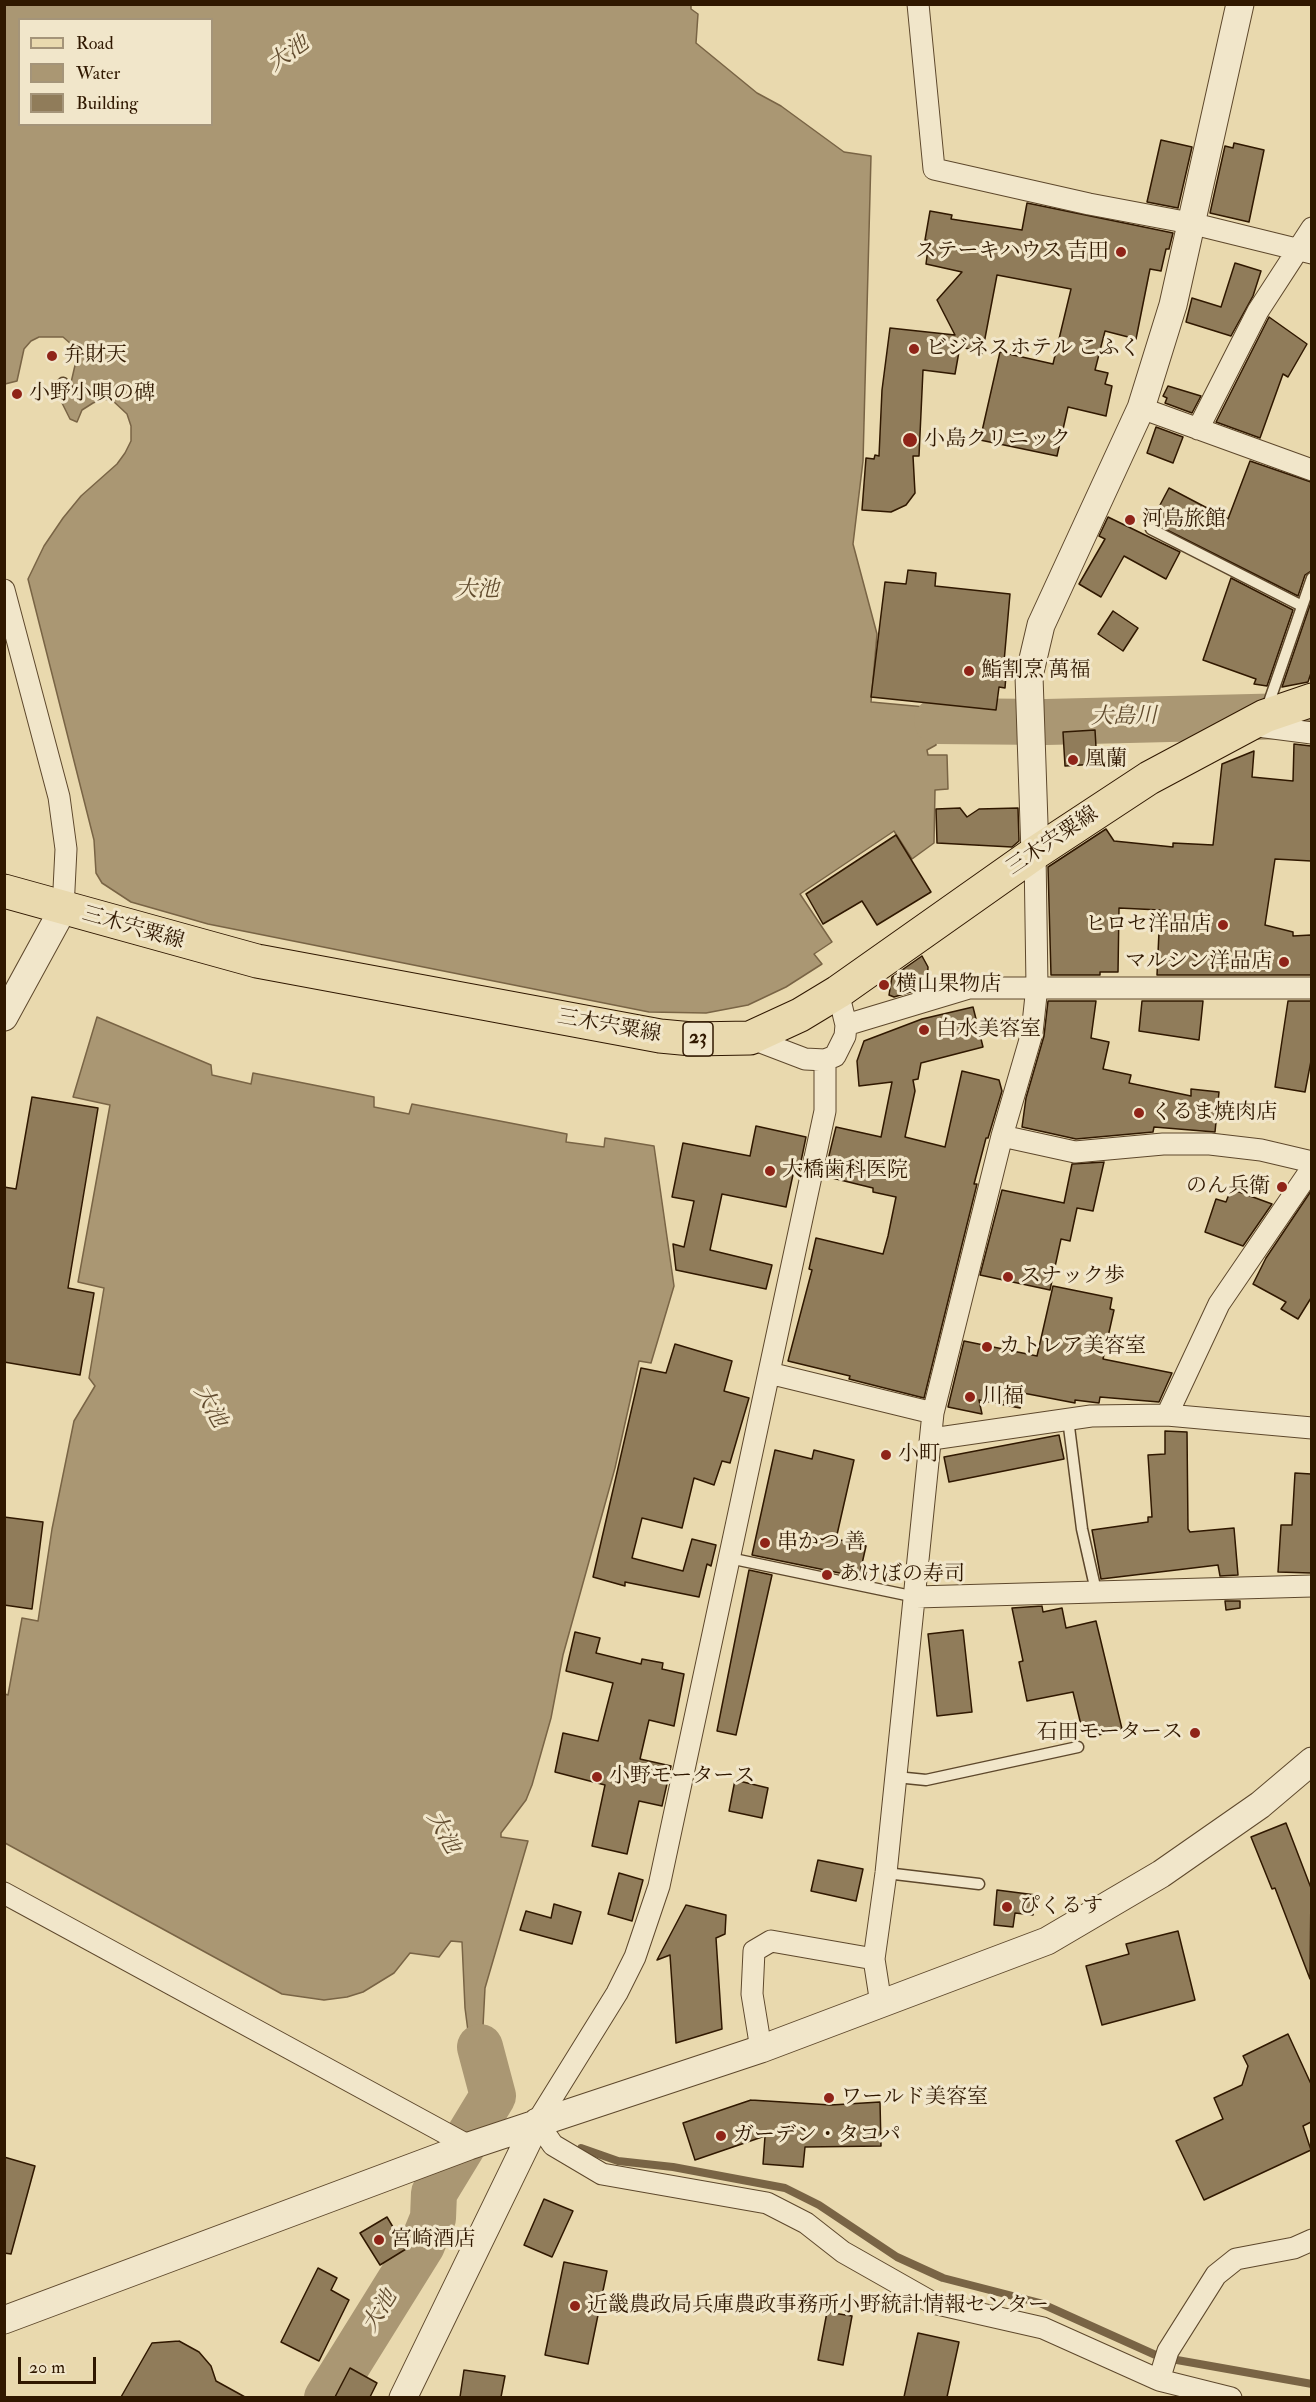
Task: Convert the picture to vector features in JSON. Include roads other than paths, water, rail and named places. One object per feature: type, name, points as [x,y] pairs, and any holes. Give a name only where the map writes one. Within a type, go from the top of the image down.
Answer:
[{"type":"main road","name":"三木宍粟線","points":[[4,891],[257,962],[660,1036],[692,1039],[750,1038],[800,1015],[838,992],[1035,853],[1149,778],[1256,720],[1311,700]]},
{"type":"street","points":[[918,4],[933,170],[1190,223],[1304,251]]},
{"type":"street","points":[[881,2004],[874,1959],[886,1873],[916,1597],[933,1413],[1002,1136],[1032,1033],[1037,986],[1029,676],[1041,625],[1141,408],[1173,306],[1240,4]]},
{"type":"street","points":[[1198,429],[1258,311],[1304,251],[1311,228]]},
{"type":"street","points":[[1141,408],[1311,470]]},
{"type":"street","points":[[4,590],[59,797],[66,849],[63,909],[4,1017]]},
{"type":"street","points":[[1256,720],[1311,733]]},
{"type":"street","points":[[846,1025],[969,988],[1037,986],[1311,988]]},
{"type":"street","points":[[750,1038],[806,1059],[825,1060],[835,1056],[845,1036],[846,1025],[838,992]]},
{"type":"street","points":[[403,2397],[537,2122],[617,1993],[647,1926],[659,1886],[825,1111],[825,1060]]},
{"type":"street","points":[[1002,1136],[1075,1152],[1163,1144],[1210,1144],[1261,1150],[1298,1157],[1311,1162]]},
{"type":"street","points":[[1167,1415],[1219,1304],[1311,1168]]},
{"type":"street","points":[[769,1373],[933,1413]]},
{"type":"street","points":[[932,1439],[1091,1416],[1167,1415],[1311,1428]]},
{"type":"street","points":[[916,1597],[1311,1586]]},
{"type":"street","points":[[4,2320],[469,2146],[761,2049],[1047,1941],[1161,1874],[1260,1805],[1311,1761]]},
{"type":"street","points":[[4,1893],[469,2146]]},
{"type":"street","points":[[761,2049],[752,1994],[754,1951],[771,1941],[874,1959]]},
{"type":"street","points":[[537,2122],[553,2145],[602,2174],[767,2203],[806,2223],[843,2252],[933,2303],[1043,2328],[1163,2366],[1222,2397]]},
{"type":"street","points":[[1163,2366],[1215,2275],[1236,2259],[1294,2248],[1311,2240]]},
{"type":"lane","points":[[1151,529],[1302,606]]},
{"type":"lane","points":[[1256,720],[1311,578]]},
{"type":"lane","points":[[1068,1419],[1082,1529],[1096,1591]]},
{"type":"lane","points":[[729,1558],[916,1597]]},
{"type":"lane","points":[[896,1777],[926,1780],[1078,1747]]},
{"type":"lane","points":[[886,1873],[979,1884]]},
{"type":"water","name":"大池","points":[[4,5],[691,5],[691,9],[698,14],[696,43],[757,93],[781,106],[844,152],[871,156],[863,461],[853,544],[877,634],[871,702],[936,708],[936,745],[927,750],[928,755],[947,755],[948,789],[935,790],[934,843],[912,859],[894,831],[800,894],[832,942],[814,954],[822,964],[786,987],[748,1005],[706,1013],[649,1012],[208,924],[131,902],[102,883],[96,873],[94,840],[28,579],[44,546],[63,518],[81,496],[117,464],[125,453],[131,441],[131,426],[127,414],[112,400],[102,399],[93,403],[82,410],[77,422],[70,419],[62,403],[70,387],[76,361],[71,344],[63,337],[39,337],[31,341],[24,349],[17,381],[5,384]]},
{"type":"water","points":[[97,1017],[211,1065],[212,1075],[251,1084],[253,1073],[374,1097],[374,1107],[409,1114],[412,1104],[567,1134],[566,1142],[604,1147],[605,1138],[654,1146],[674,1286],[651,1363],[639,1361],[615,1468],[563,1655],[551,1718],[532,1785],[526,1800],[501,1833],[501,1837],[528,1841],[485,1988],[483,2026],[504,2101],[491,2111],[487,2108],[472,2062],[465,2008],[462,1942],[451,1941],[439,1957],[410,1953],[394,1973],[363,1992],[347,1997],[324,2000],[282,1994],[5,1843],[5,1694],[8,1695],[22,1618],[38,1621],[52,1529],[74,1421],[95,1386],[89,1378],[104,1288],[78,1282],[110,1105],[73,1097]]},
{"type":"waterway","name":"大島川","points":[[937,721],[1046,722],[1293,716]]},
{"type":"waterway","name":"大池","points":[[327,2398],[422,2245],[433,2218],[434,2193],[493,2096],[480,2047]]},
{"type":"waterway","points":[[581,2148],[618,2161],[673,2167],[785,2188],[819,2205],[897,2257],[943,2278],[1040,2303],[1160,2357],[1312,2384]]},
{"type":"place","name":"ステーキハウス 吉田","points":[[1121,252]]},
{"type":"place","name":"ビジネスホテル こふく","points":[[914,349]]},
{"type":"place","name":"弁財天","points":[[52,356]]},
{"type":"place","name":"小野小唄の碑","points":[[17,394]]},
{"type":"place","name":"小島クリニック","points":[[910,440]]},
{"type":"place","name":"河島旅館","points":[[1130,520]]},
{"type":"place","name":"鮨割烹 萬福","points":[[969,671]]},
{"type":"place","name":"凰蘭","points":[[1073,760]]},
{"type":"place","name":"ヒロセ洋品店","points":[[1223,925]]},
{"type":"place","name":"マルシン洋品店","points":[[1284,962]]},
{"type":"place","name":"横山果物店","points":[[884,985]]},
{"type":"place","name":"白水美容室","points":[[924,1030]]},
{"type":"place","name":"くるま焼肉店","points":[[1139,1113]]},
{"type":"place","name":"大橋歯科医院","points":[[770,1171]]},
{"type":"place","name":"のん兵衛","points":[[1282,1187]]},
{"type":"place","name":"スナック歩","points":[[1008,1277]]},
{"type":"place","name":"カトレア美容室","points":[[987,1347]]},
{"type":"place","name":"川福","points":[[970,1397]]},
{"type":"place","name":"小町","points":[[886,1455]]},
{"type":"place","name":"串かつ 善","points":[[765,1543]]},
{"type":"place","name":"あけぼの寿司","points":[[827,1575]]},
{"type":"place","name":"石田モータース","points":[[1195,1733]]},
{"type":"place","name":"小野モータース","points":[[597,1777]]},
{"type":"place","name":"ぴくるす","points":[[1007,1907]]},
{"type":"place","name":"ワールド美容室","points":[[829,2098]]},
{"type":"place","name":"ガーデン・タコパ","points":[[721,2136]]},
{"type":"place","name":"宮崎酒店","points":[[379,2240]]},
{"type":"place","name":"近畿農政局兵庫農政事務所小野統計情報センター","points":[[575,2306]]}]
